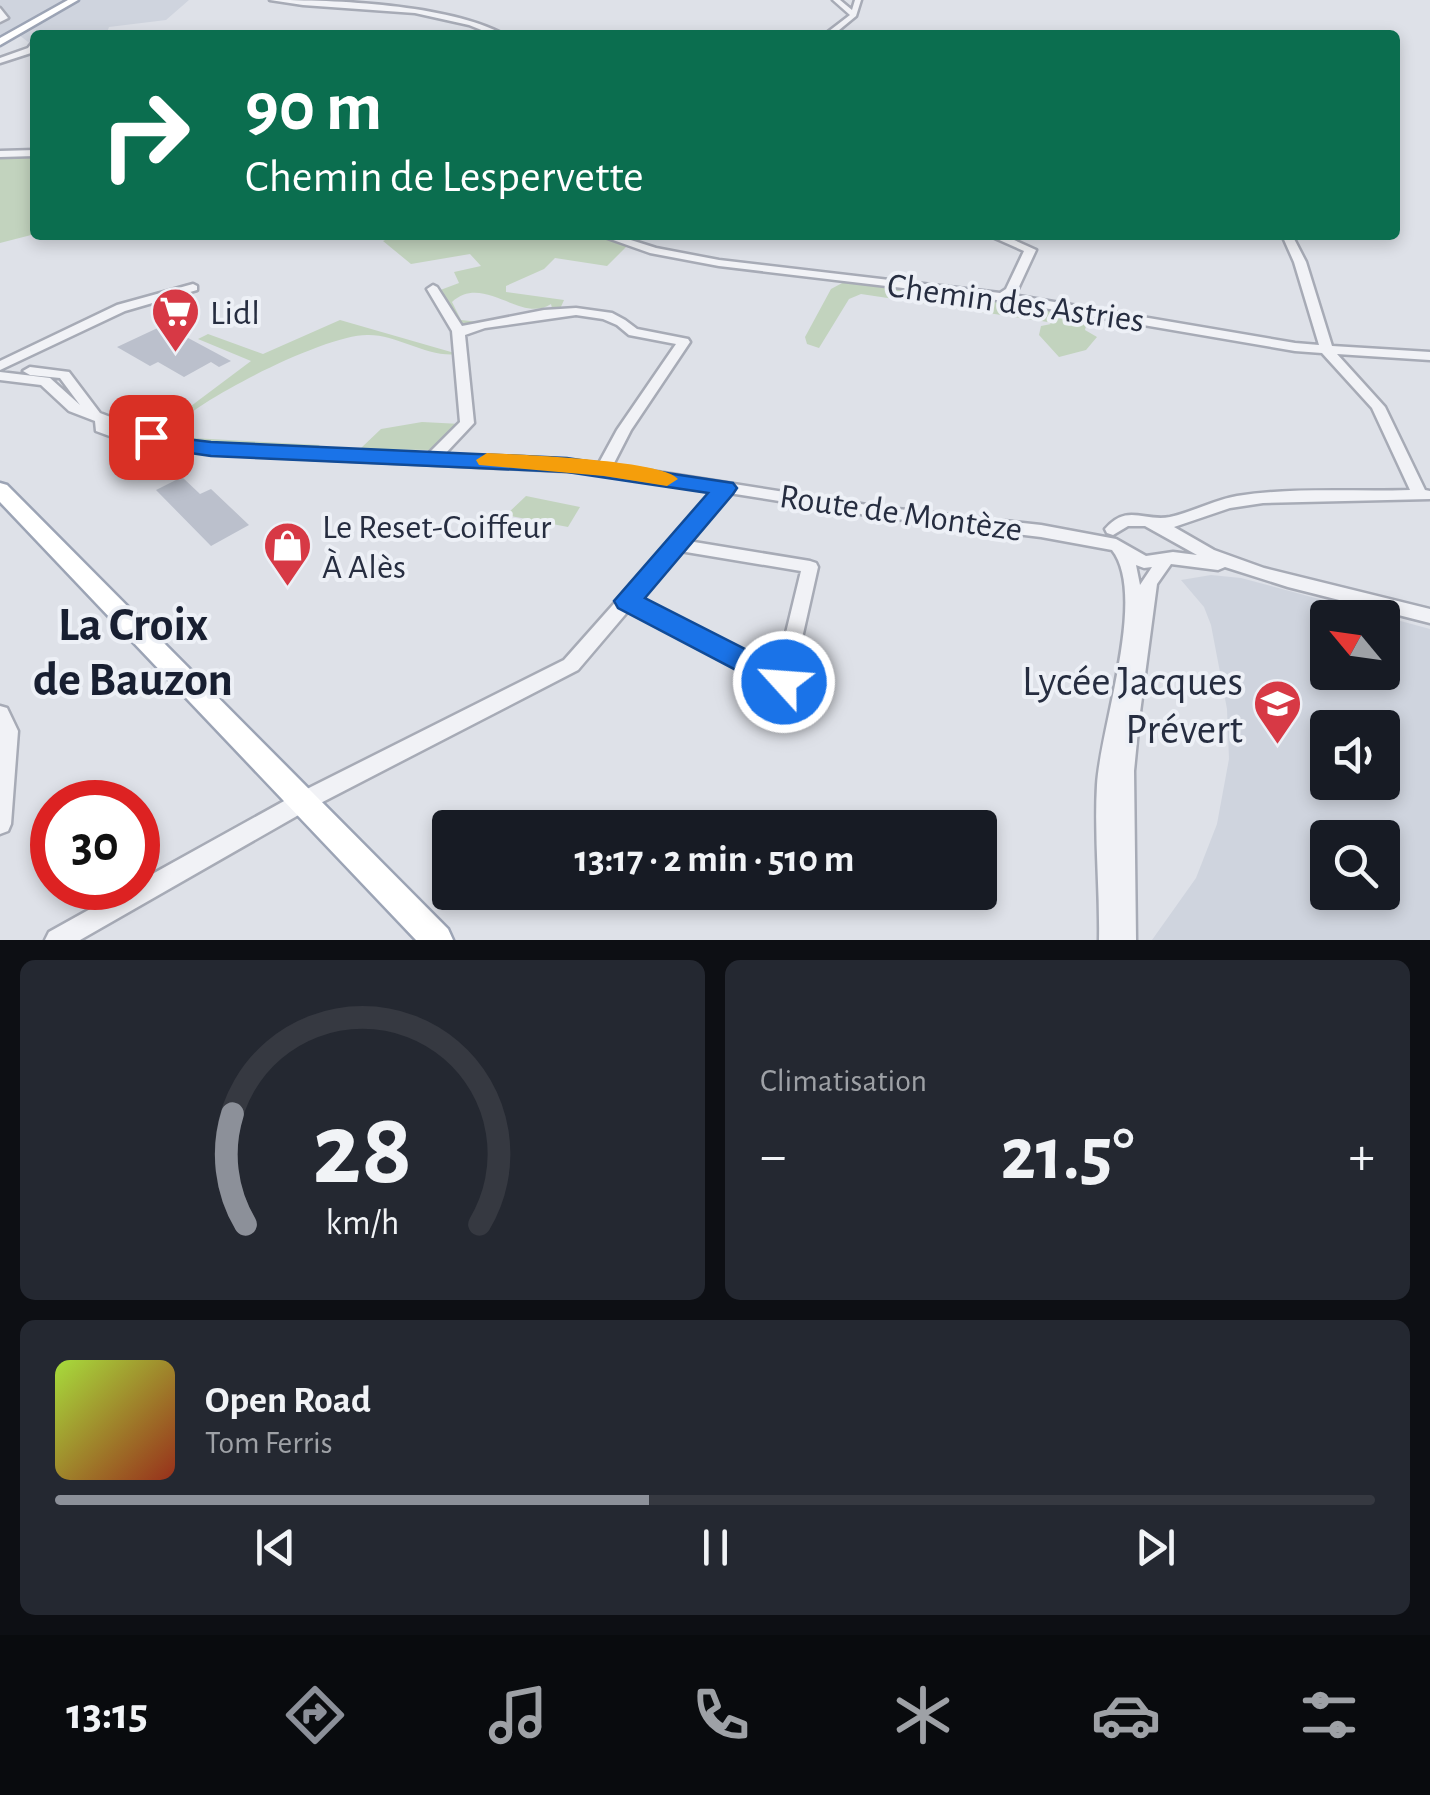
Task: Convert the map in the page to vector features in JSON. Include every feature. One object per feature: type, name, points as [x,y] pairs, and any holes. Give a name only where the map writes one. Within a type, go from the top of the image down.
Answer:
[{"type":"main road","points":[[0,39],[64,0]]},
{"type":"main road","points":[[0,39],[74,0]]},
{"type":"main road","points":[[0,490],[437,940]]},
{"type":"street","points":[[273,0],[404,7],[466,19],[490,30]]},
{"type":"street","points":[[836,0],[854,15]]},
{"type":"street","points":[[834,30],[854,15],[858,0]]},
{"type":"street","points":[[0,10],[5,16],[0,20]]},
{"type":"street","points":[[0,62],[30,50]]},
{"type":"street","points":[[0,154],[30,153]]},
{"type":"street","name":"Chemin des Astries","points":[[621,240],[719,263],[1002,296],[1328,350],[1430,356]]},
{"type":"street","points":[[1002,296],[1011,291],[1030,250],[1005,240]]},
{"type":"street","points":[[1168,529],[1209,506],[1244,500],[1425,495],[1378,407],[1328,350],[1289,240]]},
{"type":"street","points":[[0,371],[122,308],[193,288]]},
{"type":"street","points":[[432,458],[467,423],[458,333],[433,288]]},
{"type":"street","points":[[458,333],[474,326],[562,310],[612,318],[626,322],[633,332],[684,342],[624,430],[604,468]]},
{"type":"street","name":"Route de Montèze","points":[[0,371],[52,384],[74,408],[98,418],[101,428],[113,434],[164,443],[250,451],[604,468],[1118,543],[1144,562],[1168,560],[1235,566]]},
{"type":"street","points":[[58,940],[302,802],[566,668],[725,488]]},
{"type":"street","points":[[1111,940],[1109,764],[1136,615],[1133,579],[1118,543],[1125,520],[1168,529],[1235,566],[1430,616]]},
{"type":"street","points":[[1124,940],[1124,772],[1129,720],[1149,584],[1178,548],[1168,529]]},
{"type":"street","points":[[628,601],[784,682],[810,567],[674,544]]},
{"type":"street","points":[[0,714],[8,731],[0,824]]},
{"type":"shaded area","points":[[0,0],[189,0],[166,20],[108,30],[30,30],[30,43],[19,35],[0,36]]},
{"type":"shaded area","name":"Lycée Jacques Prévert","points":[[1211,575],[1241,578],[1323,600],[1310,600],[1310,690],[1400,690],[1400,621],[1430,629],[1430,940],[1152,940],[1196,878],[1217,824],[1229,759],[1227,709],[1204,607],[1181,580]]},
{"type":"green space","points":[[30,154],[30,235],[0,243],[0,155]]},
{"type":"green space","points":[[612,240],[628,245],[607,266],[555,258],[544,269],[506,286],[506,292],[564,300],[560,309],[552,308],[551,304],[527,308],[477,293],[464,295],[452,302],[461,320],[479,322],[461,328],[435,292],[459,283],[454,272],[481,266],[470,254],[411,264],[383,241]]},
{"type":"green space","points":[[844,282],[983,297],[1089,315],[1085,330],[1097,337],[1086,350],[1059,357],[1039,335],[1041,326],[1051,324],[1048,322],[861,294],[849,299],[819,348],[807,344],[805,337],[831,289]]},
{"type":"green space","points":[[340,320],[458,354],[435,353],[378,336],[348,338],[264,370],[208,401],[171,429],[192,438],[320,445],[314,449],[209,444],[155,433],[251,361],[198,339],[208,334],[263,354]]},
{"type":"green space","points":[[422,422],[461,424],[434,450],[360,449],[381,429]]},
{"type":"green space","points":[[526,496],[580,507],[568,527],[506,515]]},
{"type":"building","name":"Lidl","points":[[164,325],[231,361],[219,367],[211,362],[184,377],[158,362],[150,366],[117,347]]},
{"type":"building","points":[[182,477],[200,494],[211,489],[249,525],[211,546],[156,490]]},
{"type":"slow traffic","points":[[487,460],[604,468],[667,479]]},
{"type":"place","name":"Lidl","points":[[175,354]]},
{"type":"place","name":"Le Reset-Coiffeur À Alès","points":[[287,588]]},
{"type":"place","name":"Lycée Jacques Prévert","points":[[1278,746]]},
{"type":"district","name":"La Croix de Bauzon","points":[[133,650]]},
{"type":"route","points":[[151,437],[164,443],[211,449],[604,468],[725,488],[628,601],[784,682]]}]
